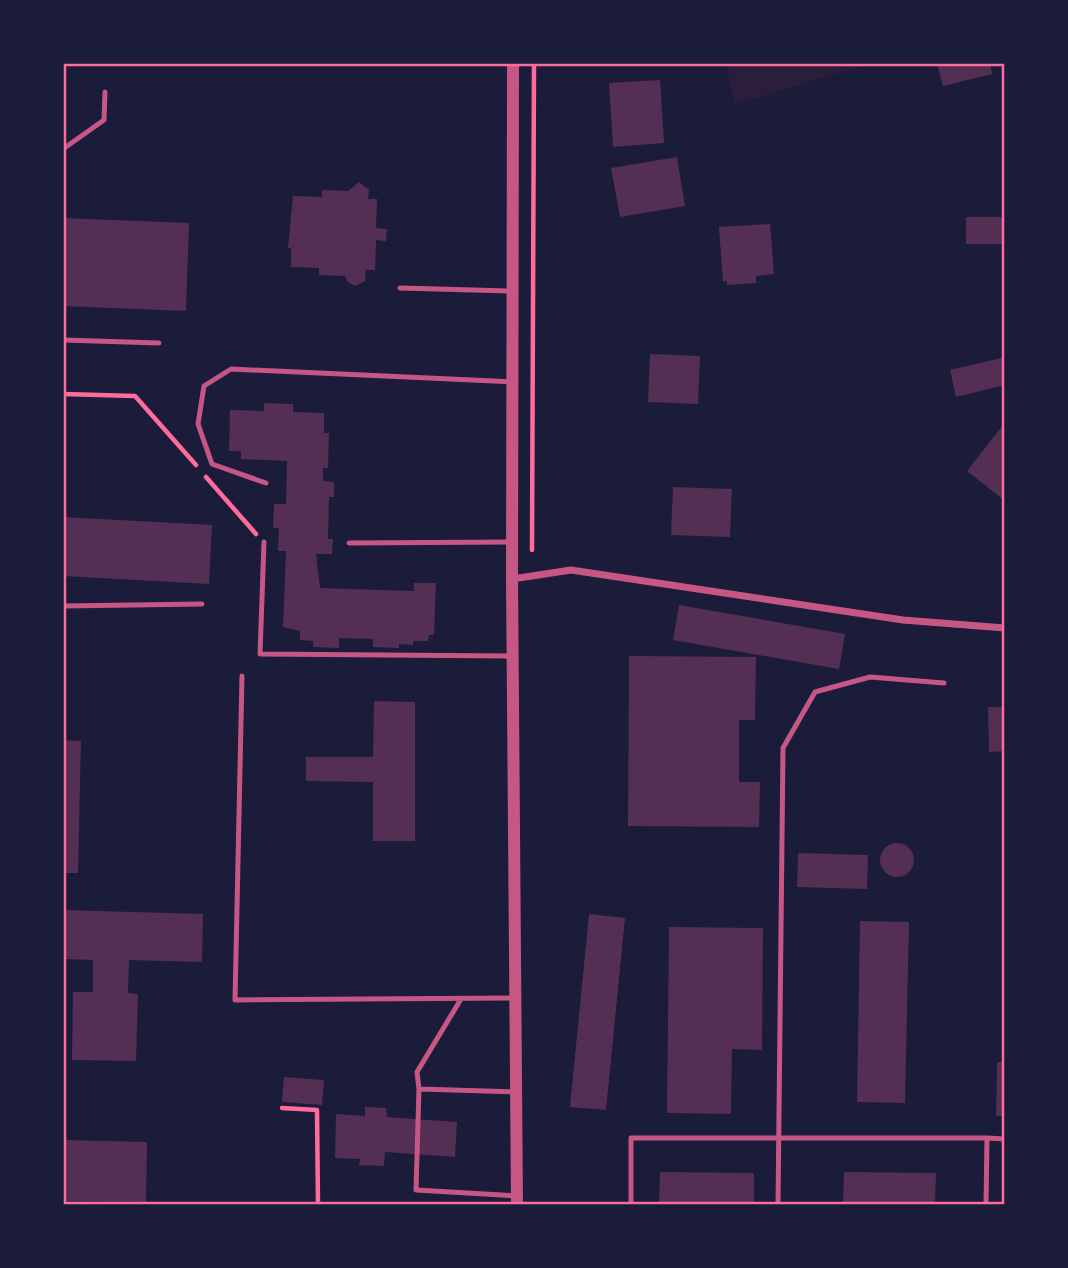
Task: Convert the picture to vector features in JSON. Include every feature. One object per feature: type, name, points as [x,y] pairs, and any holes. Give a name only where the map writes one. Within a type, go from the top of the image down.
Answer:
[{"type":"street","points":[[513,63],[512,579],[517,1201]]},
{"type":"street","points":[[512,579],[571,570],[903,620],[1005,628]]},
{"type":"lane","points":[[63,149],[104,120],[105,92]]},
{"type":"lane","points":[[400,288],[513,291]]},
{"type":"lane","points":[[63,340],[159,343]]},
{"type":"lane","points":[[266,484],[212,464],[198,424],[204,386],[231,369],[513,382]]},
{"type":"lane","points":[[264,542],[260,653],[514,656]]},
{"type":"lane","points":[[349,543],[513,542]]},
{"type":"lane","points":[[63,606],[202,604]]},
{"type":"lane","points":[[242,676],[235,1000],[517,998]]},
{"type":"lane","points":[[778,1205],[783,748],[815,692],[870,677],[944,683]]},
{"type":"lane","points":[[461,999],[417,1072],[419,1090],[416,1190],[517,1201]]},
{"type":"lane","points":[[419,1090],[518,1092]]},
{"type":"lane","points":[[631,1205],[631,1138],[1005,1139]]},
{"type":"lane","points":[[986,1205],[987,1138]]},
{"type":"path","points":[[532,576],[534,63]]},
{"type":"path","points":[[63,394],[135,396],[264,542]]},
{"type":"path","points":[[282,1108],[317,1110],[318,1205]]},
{"type":"shaded area","points":[[726,63],[870,63],[734,105]]},
{"type":"building","points":[[937,63],[990,63],[992,74],[943,86]]},
{"type":"building","points":[[660,80],[664,143],[613,147],[609,83]]},
{"type":"building","points":[[677,157],[685,206],[620,217],[611,168]]},
{"type":"building","points":[[359,182],[369,190],[368,199],[377,199],[376,228],[387,229],[386,241],[376,240],[375,270],[366,270],[365,281],[355,286],[348,282],[345,276],[319,275],[319,268],[291,267],[291,248],[288,248],[293,196],[322,197],[322,190],[348,191]]},
{"type":"building","points":[[966,217],[1005,217],[1005,244],[966,244]]},
{"type":"building","points":[[63,218],[189,223],[186,311],[63,306]]},
{"type":"building","points":[[770,224],[774,274],[756,276],[756,283],[727,285],[727,281],[723,282],[719,227]]},
{"type":"building","points":[[650,354],[700,356],[698,404],[648,402]]},
{"type":"building","points":[[1005,357],[1005,385],[956,397],[950,370]]},
{"type":"building","points":[[264,403],[293,404],[293,412],[324,413],[324,433],[329,433],[328,468],[323,468],[323,481],[334,482],[334,497],[329,497],[328,539],[333,539],[332,554],[316,554],[320,588],[414,591],[414,583],[436,583],[434,635],[429,635],[428,641],[413,641],[413,645],[399,644],[399,648],[373,647],[373,639],[339,638],[339,648],[313,647],[313,641],[300,640],[300,631],[283,627],[286,551],[278,551],[279,528],[273,528],[274,504],[286,504],[287,461],[241,459],[241,451],[229,451],[230,410],[264,411]]},
{"type":"building","points":[[1003,425],[1005,426],[1005,501],[967,471]]},
{"type":"building","points":[[673,487],[732,489],[730,537],[671,535]]},
{"type":"building","points":[[63,517],[212,525],[209,584],[63,576]]},
{"type":"building","points":[[679,605],[845,634],[839,669],[673,640]]},
{"type":"building","points":[[629,656],[756,657],[755,720],[739,720],[739,782],[760,782],[759,827],[628,826]]},
{"type":"building","points":[[374,701],[415,702],[415,841],[373,841],[373,782],[306,781],[306,757],[373,757]]},
{"type":"building","points":[[988,707],[1005,707],[1005,751],[989,752]]},
{"type":"building","points":[[63,740],[81,741],[78,873],[63,873]]},
{"type":"building","points":[[897,843],[909,848],[914,860],[909,872],[897,877],[885,872],[880,860],[885,848]]},
{"type":"building","points":[[798,853],[868,855],[867,889],[797,887]]},
{"type":"building","points":[[63,910],[203,914],[202,962],[129,960],[128,993],[138,994],[136,1061],[72,1060],[73,992],[93,992],[93,960],[63,959]]},
{"type":"building","points":[[589,914],[625,918],[606,1110],[570,1107]]},
{"type":"building","points":[[860,921],[909,922],[905,1103],[857,1102]]},
{"type":"building","points":[[669,927],[763,928],[762,1050],[732,1049],[731,1114],[667,1113]]},
{"type":"building","points":[[997,1062],[1005,1062],[1005,1116],[996,1116]]},
{"type":"building","points":[[284,1077],[324,1080],[322,1105],[282,1102]]},
{"type":"building","points":[[365,1107],[386,1108],[387,1117],[457,1122],[455,1157],[385,1152],[384,1166],[359,1165],[360,1159],[335,1158],[336,1114],[365,1116]]},
{"type":"building","points":[[63,1140],[147,1142],[146,1202],[63,1201]]},
{"type":"building","points":[[660,1172],[754,1173],[754,1205],[659,1205]]},
{"type":"building","points":[[844,1172],[936,1173],[935,1205],[843,1205]]}]
